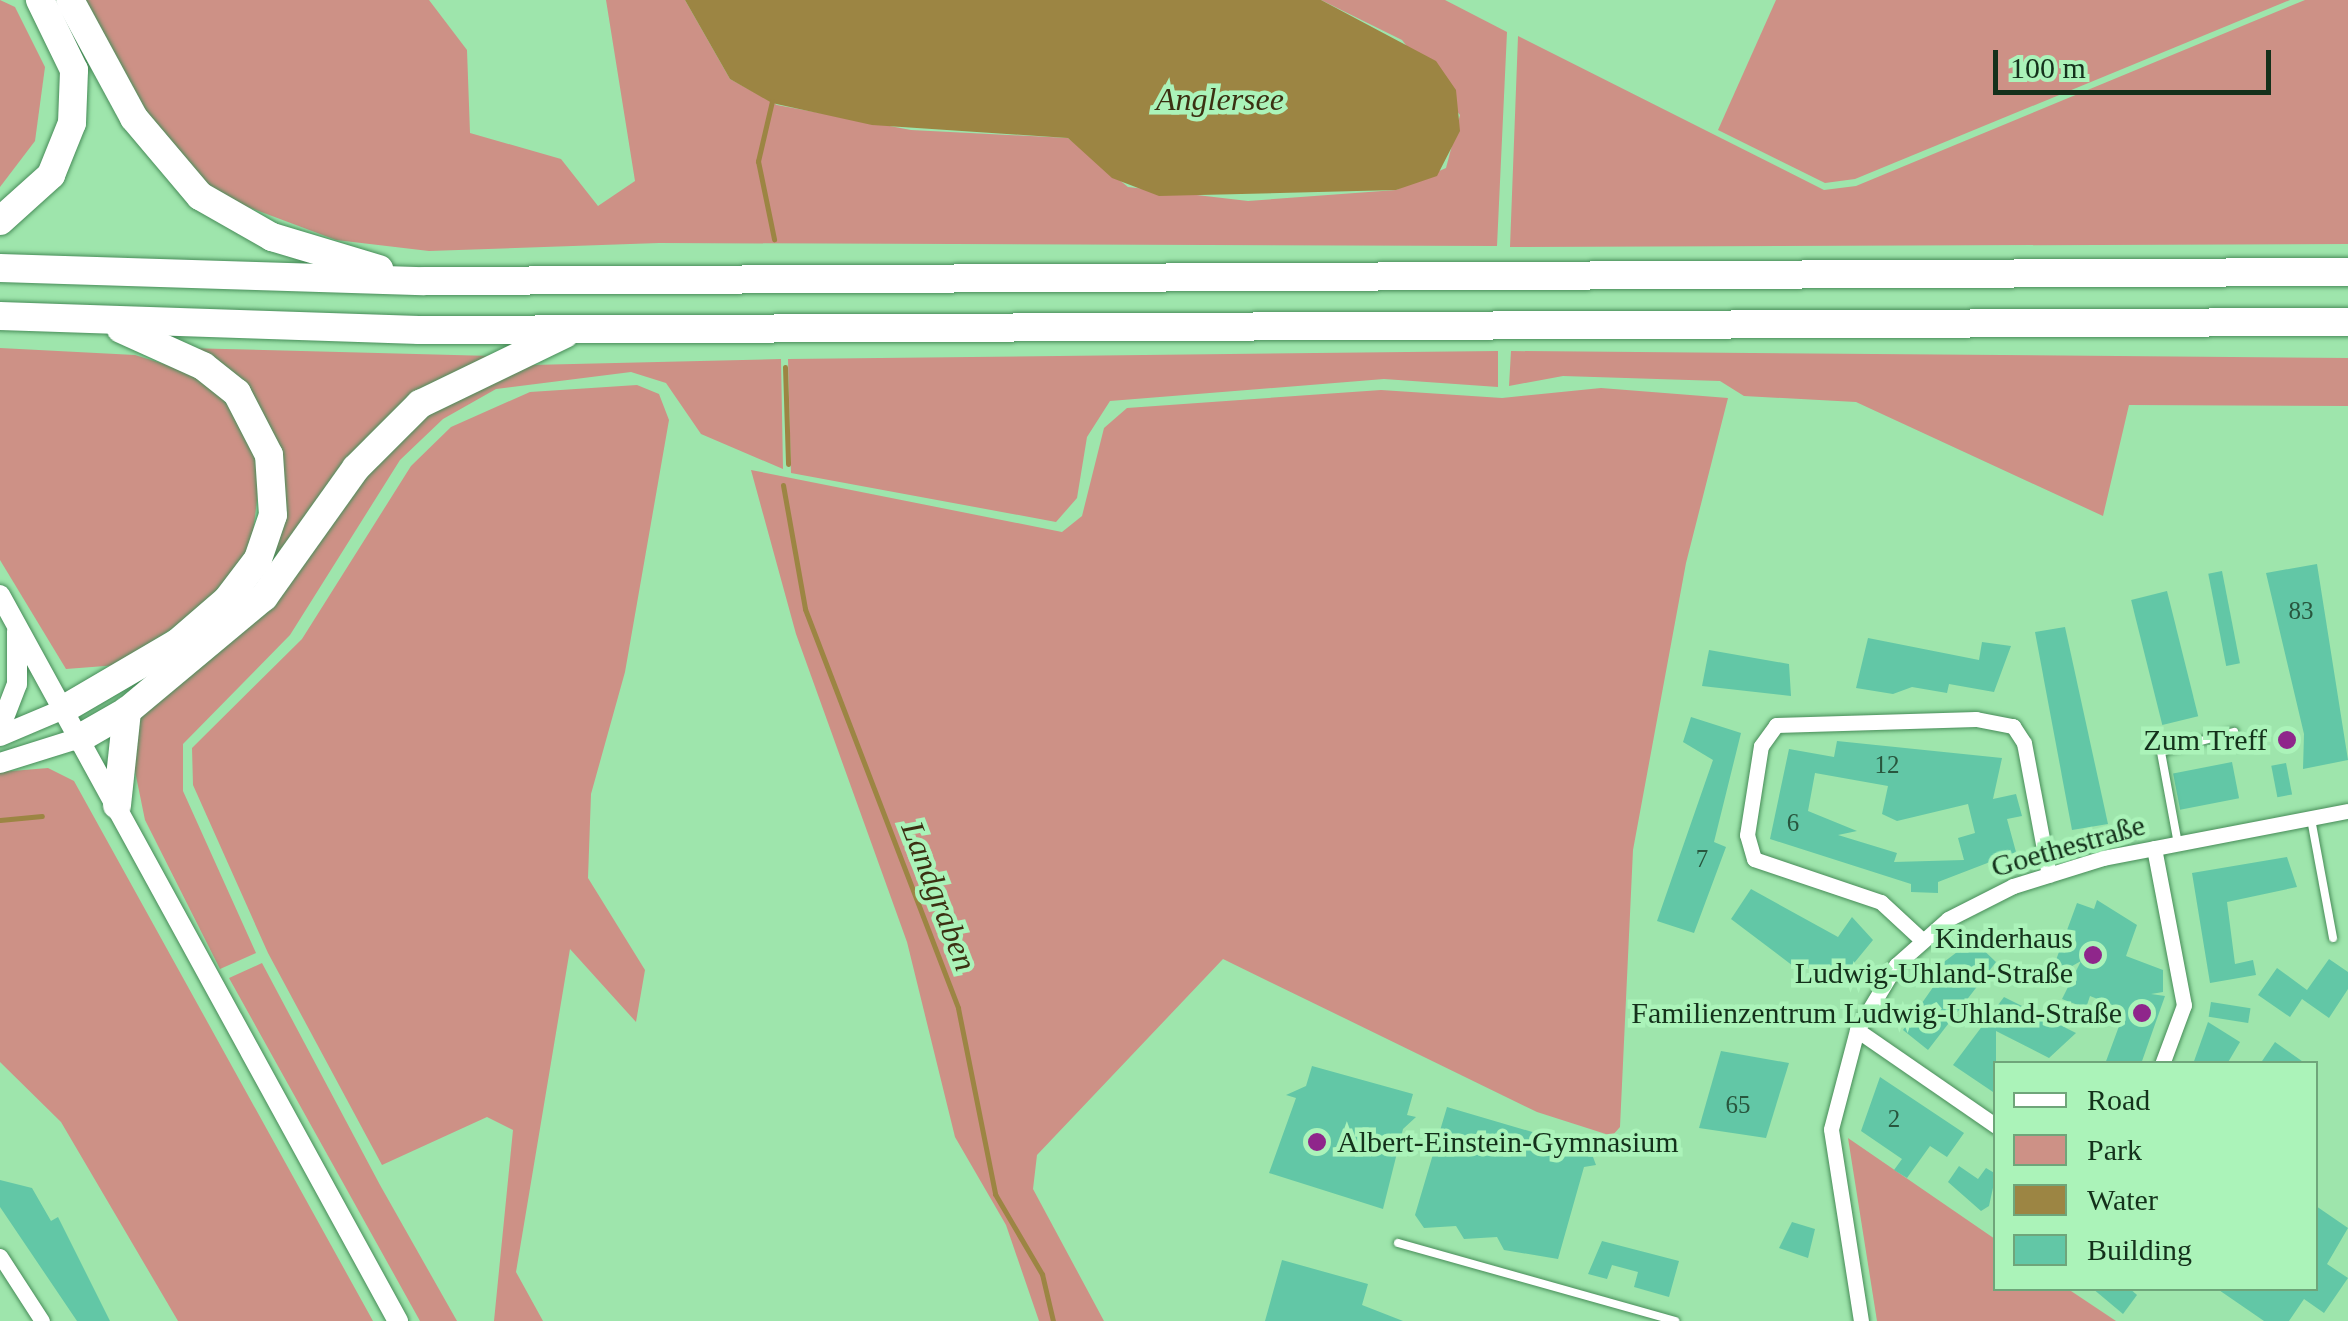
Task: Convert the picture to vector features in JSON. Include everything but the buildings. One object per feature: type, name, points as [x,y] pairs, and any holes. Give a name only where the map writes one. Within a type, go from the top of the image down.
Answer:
[{"type":"highway","points":[[0,222],[51,175],[74,113],[70,54],[40,0]]},
{"type":"highway","points":[[70,0],[134,118],[200,196],[272,237],[424,281]]},
{"type":"highway","points":[[0,268],[424,281],[2348,272]]},
{"type":"highway","points":[[0,316],[106,323],[576,330],[2348,322]]},
{"type":"highway","points":[[64,710],[177,643],[228,600],[258,559],[273,515],[269,455],[237,393],[203,366],[106,323]]},
{"type":"highway","points":[[80,738],[128,711],[264,596],[396,424],[449,385],[576,330]]},
{"type":"highway","points":[[117,805],[128,711]]},
{"type":"main road","points":[[0,595],[398,1321]]},
{"type":"main road","points":[[0,728],[17,684],[16,624]]},
{"type":"main road","points":[[0,736],[64,710]]},
{"type":"main road","points":[[0,763],[80,738]]},
{"type":"street","points":[[1922,940],[1881,902],[1754,859],[1747,835],[1761,746],[1776,725],[1976,719],[2013,726],[2024,743],[2050,875]]},
{"type":"street","name":"Goethestraße","points":[[1861,1321],[1831,1143],[1857,1030],[1880,986],[1922,940],[1980,900],[2050,875],[2154,848],[2348,810]]},
{"type":"street","points":[[2154,848],[2184,1005],[2163,1061]]},
{"type":"street","points":[[1857,1030],[1993,1124]]},
{"type":"street","points":[[0,1256],[42,1321]]},
{"type":"lane","points":[[2178,844],[2164,745],[2234,732]]},
{"type":"lane","points":[[2311,818],[2333,938]]},
{"type":"lane","points":[[1398,1243],[1675,1321]]},
{"type":"lane","points":[[1622,1321],[1626,1307]]},
{"type":"green space","points":[[0,0],[15,7],[45,67],[35,141],[0,187]]},
{"type":"green space","points":[[81,0],[429,0],[467,50],[470,133],[561,159],[598,206],[635,181],[606,0],[685,0],[730,79],[777,105],[911,130],[1068,138],[1128,187],[1248,201],[1396,190],[1446,168],[1460,115],[1402,40],[1321,0],[1445,0],[1507,32],[1497,246],[659,243],[429,251],[336,240],[213,194],[149,123]]},
{"type":"green space","points":[[1776,0],[2290,0],[1855,179],[1825,183],[1718,130]]},
{"type":"green space","points":[[2305,0],[2348,0],[2348,244],[1510,247],[1518,36],[1824,190],[1856,186]]},
{"type":"green space","points":[[0,348],[135,355],[180,369],[211,385],[247,428],[260,476],[251,549],[201,609],[118,665],[66,669],[0,560]]},
{"type":"green space","points":[[184,348],[492,356],[390,417],[310,508],[251,597],[283,514],[277,444],[248,394]]},
{"type":"green space","points":[[1498,351],[1498,387],[1384,379],[1110,401],[1087,437],[1077,498],[1056,522],[791,473],[788,359]]},
{"type":"green space","points":[[1511,351],[2348,358],[2348,406],[2129,405],[2103,516],[1856,402],[1744,396],[1720,381],[1563,376],[1509,386]]},
{"type":"green space","points":[[781,359],[783,469],[701,434],[666,383],[631,372],[496,389],[443,419],[400,460],[290,635],[183,744],[183,791],[256,953],[220,969],[145,820],[129,742],[140,718],[385,447],[430,407],[531,365]]},
{"type":"green space","points":[[637,385],[659,394],[669,420],[625,672],[591,794],[588,878],[645,970],[636,1022],[570,949],[516,1272],[543,1321],[494,1321],[513,1130],[487,1117],[382,1165],[268,953],[193,785],[192,748],[302,639],[411,466],[451,427],[530,392]]},
{"type":"green space","points":[[1601,388],[1728,398],[1686,563],[1633,850],[1620,1127],[1612,1136],[1537,1112],[1223,959],[1037,1155],[1033,1189],[1104,1321],[1039,1321],[1006,1225],[955,1137],[907,942],[796,634],[751,470],[1062,532],[1082,516],[1104,428],[1127,408],[1381,390],[1502,398]]},
{"type":"green space","points":[[48,768],[74,781],[373,1321],[178,1321],[61,1122],[0,1062],[0,772]]},
{"type":"green space","points":[[262,963],[457,1321],[420,1321],[229,978]]},
{"type":"green space","points":[[1848,1138],[1993,1238],[1993,1291],[2071,1291],[2116,1321],[1877,1321]]},
{"type":"water","name":"Anglersee","points":[[685,0],[1321,0],[1436,61],[1456,90],[1460,131],[1437,176],[1396,190],[1159,196],[1112,178],[1068,138],[872,125],[772,103],[730,79]]},
{"type":"waterway","name":"Landgraben","points":[[772,101],[758,161],[774,239]]},
{"type":"waterway","name":"Landgraben","points":[[785,367],[788,464]]},
{"type":"waterway","name":"Landgraben","points":[[783,485],[805,609],[958,1008],[995,1194],[1042,1274],[1053,1321]]},
{"type":"waterway","points":[[0,820],[42,816]]},
{"type":"place","name":"Zum Treff","points":[[2287,740]]},
{"type":"place","name":"Kinderhaus Ludwig-Uhland-Straße","points":[[2093,955]]},
{"type":"place","name":"Familienzentrum Ludwig-Uhland-Straße","points":[[2142,1013]]},
{"type":"place","name":"Albert-Einstein-Gymnasium","points":[[1317,1142]]}]
